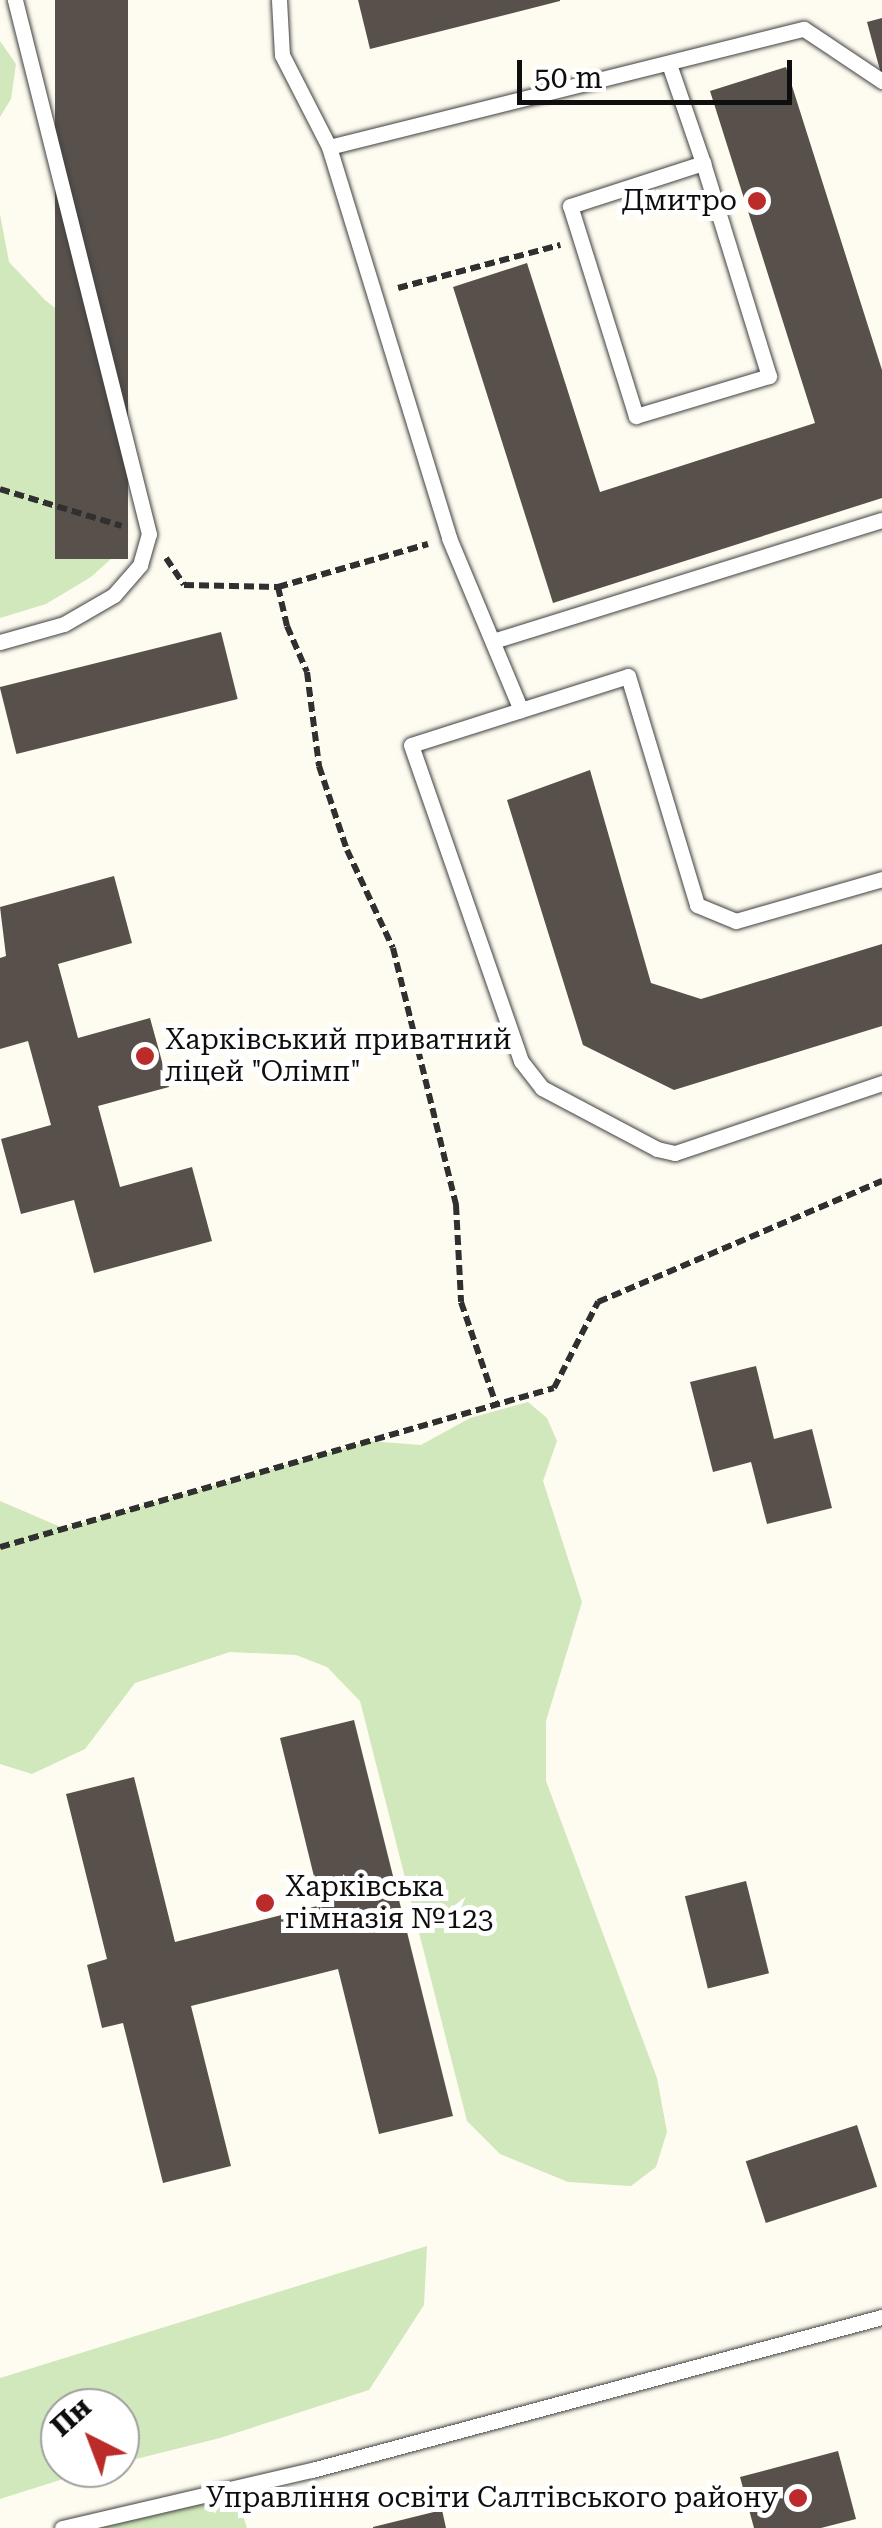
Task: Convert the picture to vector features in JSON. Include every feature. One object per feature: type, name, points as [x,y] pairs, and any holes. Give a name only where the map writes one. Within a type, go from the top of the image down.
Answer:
[{"type":"lane","points":[[0,642],[64,624],[114,595],[140,565],[149,534],[15,0]]},
{"type":"lane","points":[[278,0],[282,55],[329,147],[448,538],[521,710]]},
{"type":"lane","points":[[329,147],[804,29],[882,82]]},
{"type":"lane","points":[[668,64],[703,163],[769,376],[636,416],[570,206],[703,163]]},
{"type":"lane","points":[[493,641],[882,520]]},
{"type":"lane","points":[[882,879],[736,921],[697,905],[628,676],[412,745],[522,1060],[542,1088],[657,1149],[675,1152],[882,1082]]},
{"type":"lane","points":[[62,2528],[330,2465],[882,2317]]},
{"type":"path","points":[[374,295],[580,240]]},
{"type":"path","points":[[0,490],[149,534],[184,585],[278,588],[448,538]]},
{"type":"path","points":[[278,588],[288,626],[308,672],[319,766],[347,850],[393,948],[456,1205],[460,1302],[496,1404]]},
{"type":"path","points":[[0,1547],[554,1388],[598,1302],[882,1181]]},
{"type":"green space","points":[[0,41],[16,64],[11,99],[0,117]]},
{"type":"green space","points":[[0,214],[9,262],[45,300],[81,329],[121,502],[122,549],[91,577],[46,604],[0,618]]},
{"type":"green space","points":[[528,1402],[547,1418],[557,1441],[543,1481],[582,1602],[546,1721],[546,1781],[657,2078],[667,2132],[656,2167],[631,2186],[568,2182],[500,2154],[467,2121],[360,1701],[327,1667],[296,1655],[230,1652],[135,1683],[85,1749],[32,1774],[0,1764],[0,1501],[63,1528],[369,1441],[421,1445],[470,1418]]},
{"type":"green space","points":[[427,2246],[424,2305],[369,2390],[220,2438],[140,2458],[140,2388],[40,2388],[40,2486],[0,2499],[0,2378]]},
{"type":"green space","points":[[234,2488],[247,2528],[63,2528]]},
{"type":"building","points":[[55,0],[128,0],[128,559],[55,559]]},
{"type":"building","points":[[358,0],[560,0],[560,1],[370,49]]},
{"type":"building","points":[[882,18],[882,74],[881,74],[867,22]]},
{"type":"building","points":[[786,67],[882,370],[882,498],[553,603],[453,287],[527,263],[600,492],[815,423],[710,91]]},
{"type":"building","points":[[221,632],[238,699],[16,754],[0,687]]},
{"type":"building","points":[[590,770],[651,983],[701,999],[882,944],[882,1026],[674,1090],[583,1045],[507,800]]},
{"type":"building","points":[[114,876],[132,943],[58,964],[78,1038],[150,1018],[169,1087],[98,1106],[120,1187],[192,1167],[212,1241],[94,1273],[74,1200],[21,1214],[1,1139],[51,1125],[28,1041],[0,1049],[0,958],[6,956],[0,907]]},
{"type":"building","points":[[756,1366],[774,1439],[812,1429],[832,1508],[767,1524],[751,1462],[713,1472],[690,1382]]},
{"type":"building","points":[[354,1720],[453,2116],[379,2134],[338,1969],[191,2006],[231,2166],[163,2183],[123,2023],[102,2028],[87,1965],[107,1959],[66,1794],[134,1777],[175,1942],[321,1905],[280,1738]]},
{"type":"building","points":[[746,1881],[769,1973],[708,1988],[685,1896]]},
{"type":"building","points":[[857,2125],[877,2187],[766,2223],[746,2161]]},
{"type":"building","name":"Управління освіти Салтівського району","points":[[838,2451],[856,2519],[821,2528],[754,2528],[740,2477]]},
{"type":"building","points":[[442,2510],[446,2528],[373,2528],[373,2527]]},
{"type":"place","name":"Дмитро","points":[[757,201]]},
{"type":"place","name":"Харківський приватний ліцей \"Олімп\"","points":[[145,1056]]},
{"type":"place","name":"Харківська гімназія №123","points":[[265,1903]]},
{"type":"place","name":"Управління освіти Салтівського району","points":[[798,2498]]}]
